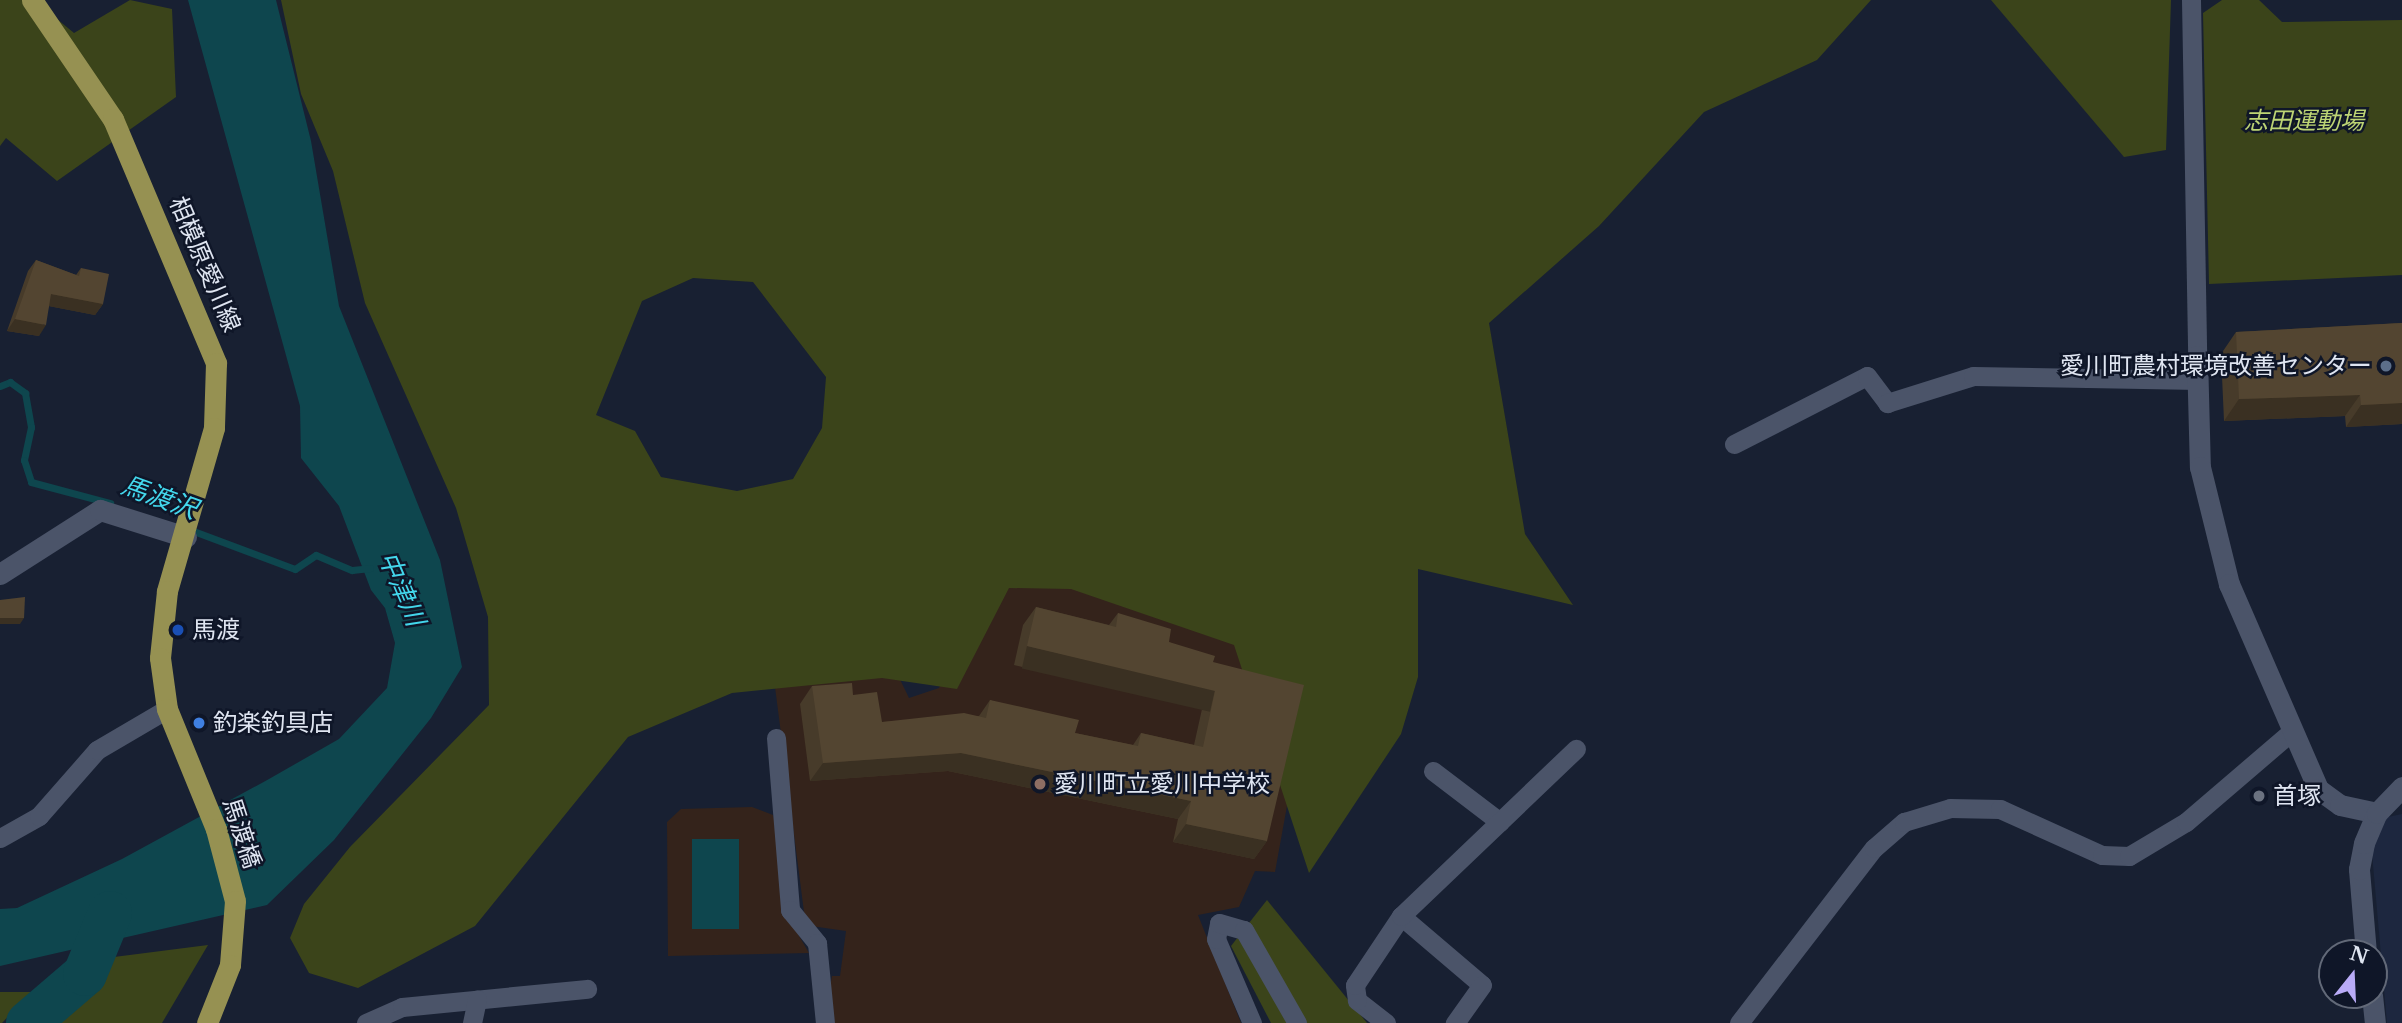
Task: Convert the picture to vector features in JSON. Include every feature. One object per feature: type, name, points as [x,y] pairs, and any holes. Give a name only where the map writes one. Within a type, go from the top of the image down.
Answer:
[{"type":"main road","name":"相模原愛川線","points":[[32,0],[113,119],[212,346],[216,418],[162,622],[167,709],[178,738]]},
{"type":"main road","name":"馬渡橋","points":[[178,738],[225,856],[235,901],[234,950],[207,1023]]},
{"type":"street","points":[[2191,0],[2200,467],[2213,532],[2291,732],[2318,789],[2340,805],[2377,813]]},
{"type":"street","points":[[1734,444],[1867,376],[1886,403],[1973,376],[2198,380]]},
{"type":"street","points":[[0,574],[100,510],[186,537]]},
{"type":"street","points":[[0,838],[40,816],[97,750],[167,709]]},
{"type":"street","points":[[1739,1023],[1874,848],[1904,822],[1950,808],[2000,809],[2102,855],[2129,856],[2195,816],[2291,732]]},
{"type":"street","points":[[776,738],[790,910],[817,943],[825,1023]]},
{"type":"street","points":[[1387,1023],[1357,1000],[1355,985],[1401,916],[1576,749]]},
{"type":"street","points":[[1433,771],[1500,822]]},
{"type":"street","points":[[2365,939],[2359,869],[2377,813],[2402,787]]},
{"type":"street","points":[[1401,916],[1482,985],[1455,1023]]},
{"type":"street","points":[[1252,1023],[1216,939],[1219,923],[1244,930],[1297,1023]]},
{"type":"street","points":[[366,1023],[402,1007],[587,989]]},
{"type":"street","points":[[472,1023],[477,1000]]},
{"type":"shaded area","name":"愛川町立愛川中学校","points":[[1037,573],[1312,668],[1275,872],[1255,871],[1239,907],[1198,915],[1241,1023],[832,1023],[829,993],[832,976],[840,976],[846,931],[811,926],[804,912],[775,687],[895,669],[909,698],[939,688],[983,585]]},
{"type":"shaded area","points":[[752,807],[773,815],[783,850],[785,912],[809,953],[668,956],[667,822],[681,809]]},
{"type":"shaded area","points":[[2402,814],[2402,1023],[2387,1023],[2388,939],[2380,939],[2372,853],[2383,818]]},
{"type":"green space","points":[[0,0],[34,0],[74,33],[130,0],[172,9],[176,97],[57,181],[6,138],[0,146]]},
{"type":"green space","points":[[281,0],[1871,0],[1817,60],[1704,112],[1599,226],[1489,323],[1525,534],[1573,605],[1418,569],[1418,677],[1401,734],[1309,873],[1234,645],[1071,589],[1009,588],[957,689],[882,678],[732,693],[628,737],[475,926],[358,988],[309,973],[290,938],[304,904],[350,847],[489,705],[488,617],[456,508],[365,303],[333,171],[301,94]],"holes":[[[693,278],[753,282],[826,377],[822,428],[793,479],[737,491],[661,477],[635,431],[596,415],[642,301]]]},
{"type":"green space","points":[[1991,0],[2171,0],[2166,150],[2124,157]]},
{"type":"green space","name":"志田運動場","points":[[2222,0],[2259,0],[2282,22],[2402,20],[2402,275],[2209,284],[2203,13]]},
{"type":"green space","points":[[1267,900],[1367,1023],[1271,1023],[1231,946]]},
{"type":"green space","points":[[208,945],[162,1023],[38,1023],[114,957]]},
{"type":"green space","points":[[0,992],[31,992],[2,1023],[0,1023]]},
{"type":"water","name":"中津川","points":[[188,0],[276,0],[311,141],[339,306],[440,560],[462,667],[431,718],[334,840],[267,905],[0,966],[0,909],[17,908],[122,859],[269,779],[339,739],[387,688],[395,643],[385,608],[371,590],[339,506],[301,458],[300,406]]},
{"type":"water","points":[[692,839],[739,839],[739,929],[692,929]]},
{"type":"building","points":[[36,260],[79,276],[81,268],[109,274],[103,304],[51,294],[46,325],[15,319]]},
{"type":"building","points":[[2402,323],[2402,403],[2361,405],[2360,395],[2239,399],[2236,332]]},
{"type":"building","points":[[25,597],[24,618],[0,618],[0,600]]},
{"type":"building","points":[[1036,607],[1116,627],[1118,613],[1171,629],[1169,642],[1215,656],[1213,662],[1304,685],[1267,841],[1186,824],[1191,801],[961,753],[823,763],[812,686],[852,683],[853,695],[877,692],[882,722],[964,713],[986,718],[990,700],[1079,720],[1075,733],[1138,746],[1141,733],[1203,747],[1215,691],[1027,646]]},
{"type":"waterway","name":"馬渡沢","points":[[0,386],[10,382],[25,393],[31,427],[24,460],[31,482],[110,503]]},
{"type":"waterway","name":"馬渡沢","points":[[188,529],[295,569],[316,555],[352,570],[370,568]]},
{"type":"waterway","points":[[28,1023],[85,974],[110,913]]},
{"type":"place","name":"愛川町農村環境改善センター","points":[[2386,366]]},
{"type":"place","name":"馬渡","points":[[178,630]]},
{"type":"place","name":"釣楽釣具店","points":[[199,723]]},
{"type":"place","name":"愛川町立愛川中学校","points":[[1040,784]]},
{"type":"place","name":"首塚","points":[[2259,796]]}]
